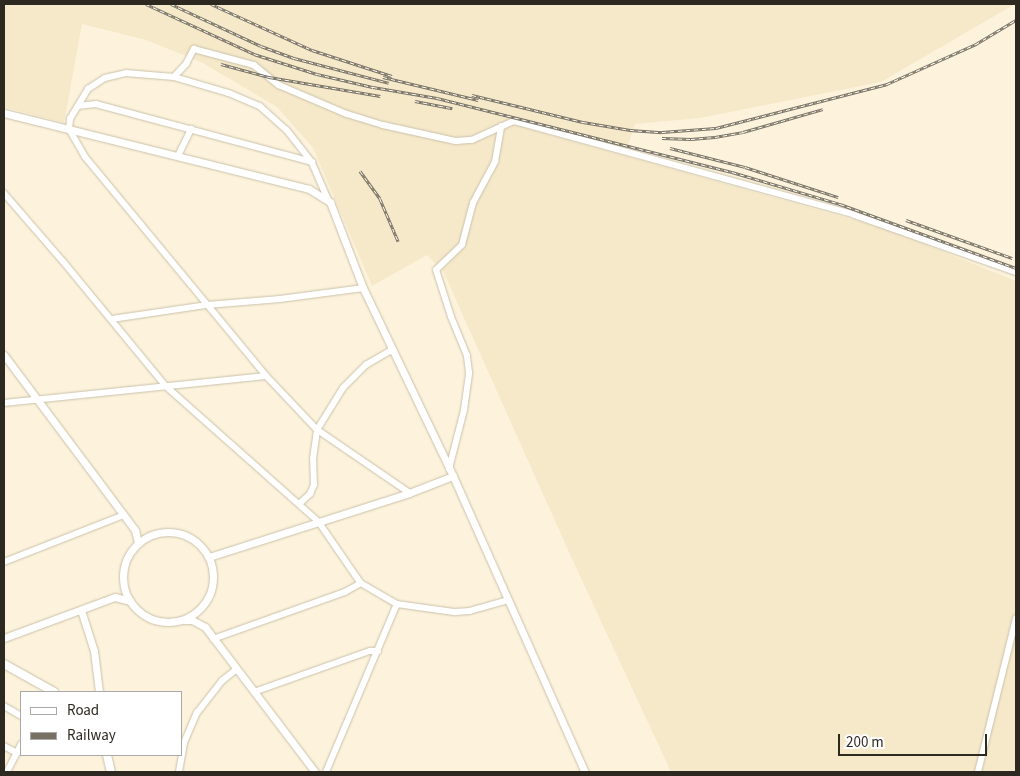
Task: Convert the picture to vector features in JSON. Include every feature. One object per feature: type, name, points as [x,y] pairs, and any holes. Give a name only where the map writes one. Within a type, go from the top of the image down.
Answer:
[{"type":"main road","points":[[4,664],[50,691]]},
{"type":"main road","points":[[107,756],[111,772]]},
{"type":"street","points":[[174,77],[186,64],[194,49],[254,65],[279,85],[346,114],[383,125],[456,141],[472,140],[514,121],[522,122],[855,215],[1016,272]]},
{"type":"street","points":[[409,493],[317,430],[266,376],[85,157],[69,129],[70,119],[88,89],[105,78],[126,74],[174,77],[229,93],[260,106],[287,130],[312,162],[330,202],[363,288],[451,472],[585,772]]},
{"type":"street","points":[[78,106],[96,104],[312,162]]},
{"type":"street","points":[[4,114],[310,189],[330,202]]},
{"type":"street","points":[[451,472],[464,410],[469,374],[467,356],[451,317],[436,270],[462,244],[473,203],[495,162],[501,127]]},
{"type":"street","points":[[178,156],[191,129]]},
{"type":"street","points":[[4,193],[112,319],[166,386],[319,522],[361,583],[397,604],[455,612],[470,612],[508,600]]},
{"type":"street","points":[[112,319],[207,305],[280,299],[363,288]]},
{"type":"street","points":[[299,504],[310,494],[314,485],[313,459],[317,430],[343,388],[366,365],[392,350]]},
{"type":"street","points":[[4,355],[135,530],[138,543]]},
{"type":"street","points":[[4,403],[266,376]]},
{"type":"street","points":[[209,557],[409,493],[451,472]]},
{"type":"street","points":[[4,562],[124,515]]},
{"type":"street","points":[[135,530],[148,536]]},
{"type":"street","points":[[115,597],[123,584],[125,562],[138,543],[148,536],[165,532],[183,534],[198,543],[209,557],[213,580],[211,592],[202,607],[182,620]]},
{"type":"street","points":[[214,639],[345,592],[361,583]]},
{"type":"street","points":[[123,584],[130,602]]},
{"type":"street","points":[[4,638],[115,597],[123,598],[130,602],[138,610],[153,619],[171,622],[192,620],[205,627],[315,772]]},
{"type":"street","points":[[326,772],[397,604]]},
{"type":"street","points":[[202,607],[205,627]]},
{"type":"street","points":[[81,610],[94,651],[99,691]]},
{"type":"street","points":[[978,772],[1016,620]]},
{"type":"street","points":[[254,692],[370,651],[378,651]]},
{"type":"street","points":[[182,755],[184,743],[197,713],[222,681],[236,670]]},
{"type":"street","points":[[4,706],[20,715]]},
{"type":"street","points":[[4,746],[20,749],[7,772]]},
{"type":"street","points":[[179,772],[182,756]]},
{"type":"shaded area","points":[[4,4],[1015,4],[881,82],[700,118],[635,124],[627,149],[517,120],[514,125],[887,229],[1016,281],[1016,772],[671,772],[573,561],[443,271],[427,255],[372,286],[313,148],[277,107],[201,62],[146,40],[82,24],[64,123],[4,107]]},
{"type":"railway","points":[[146,4],[254,54],[317,74],[373,87],[437,98],[732,172],[840,204],[1016,268]]},
{"type":"railway","points":[[171,4],[261,46],[294,58],[389,83]]},
{"type":"railway","points":[[211,4],[312,50],[392,76]]},
{"type":"railway","points":[[472,95],[583,122],[630,130],[662,132],[716,128],[887,84],[976,44],[1016,20]]},
{"type":"railway","points":[[221,64],[269,77],[380,96]]},
{"type":"railway","points":[[383,77],[478,100]]},
{"type":"railway","points":[[415,101],[452,108]]},
{"type":"railway","points":[[662,138],[691,139],[743,132],[823,109]]},
{"type":"railway","points":[[670,148],[745,167],[838,197]]},
{"type":"railway","points":[[360,171],[380,199],[398,241]]},
{"type":"railway","points":[[906,220],[1012,258]]}]
